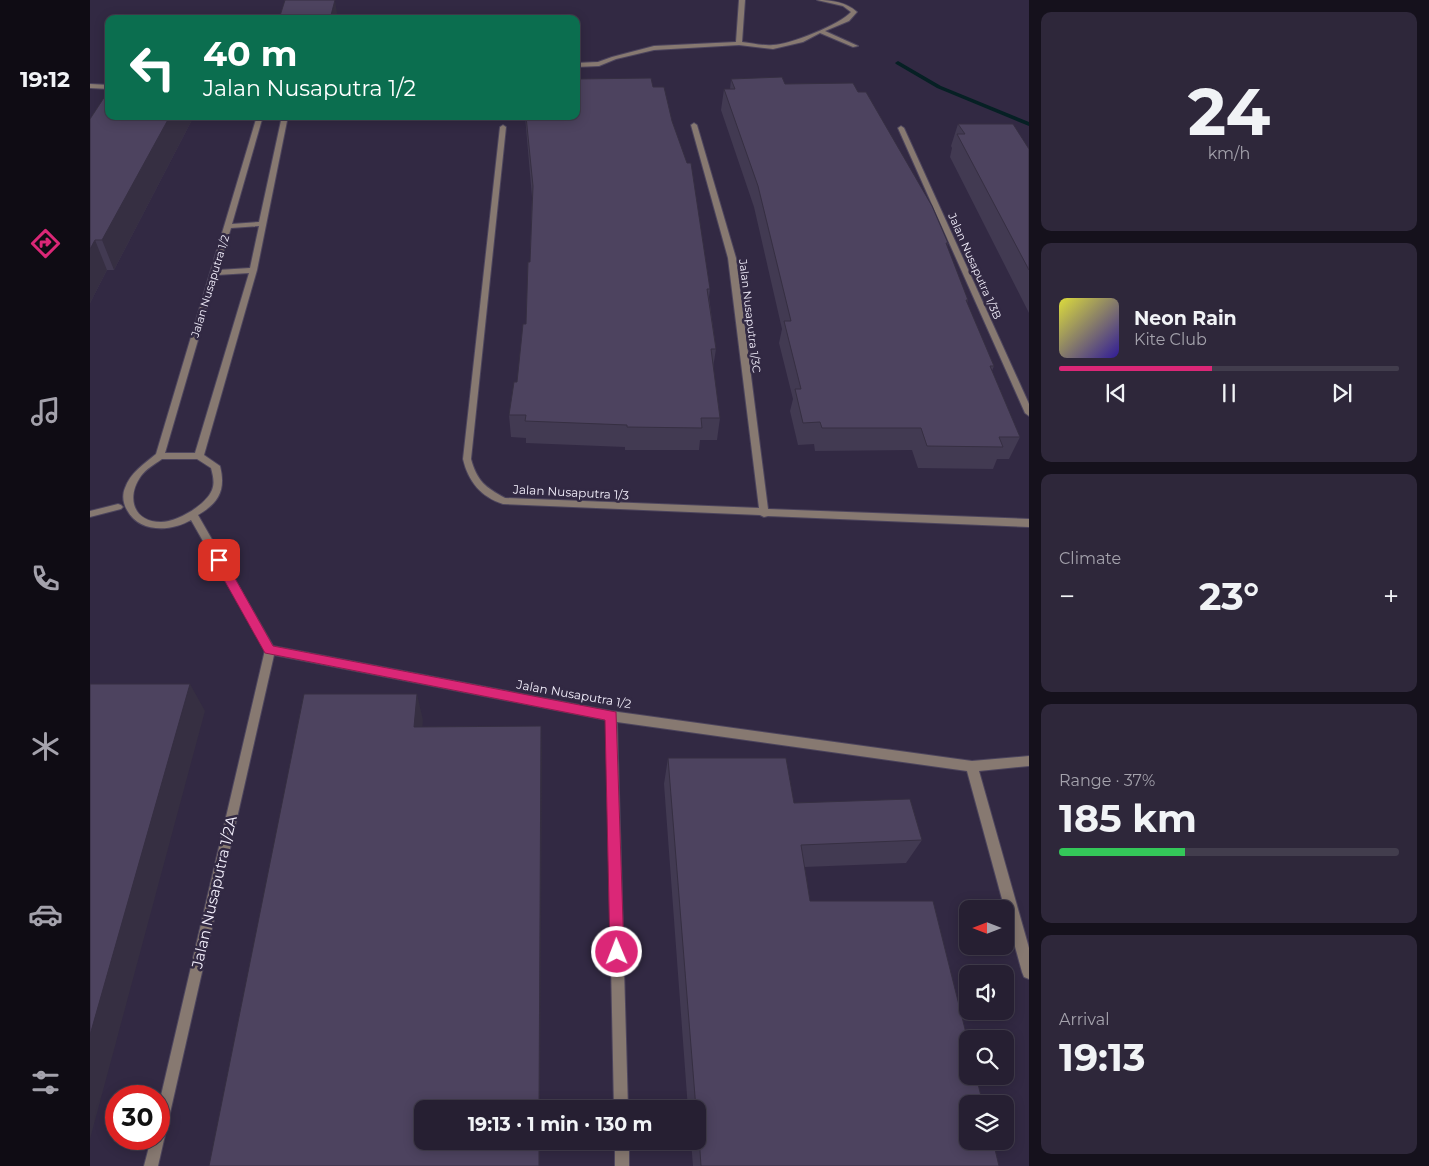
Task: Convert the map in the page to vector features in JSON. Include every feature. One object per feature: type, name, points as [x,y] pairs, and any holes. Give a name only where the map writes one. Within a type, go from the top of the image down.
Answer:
[{"type":"street","points":[[739,43],[742,0]]},
{"type":"street","points":[[580,65],[599,64],[614,58],[654,48],[739,43],[773,47],[802,41],[847,20],[854,12],[845,5],[820,0]]},
{"type":"street","points":[[820,31],[855,46]]},
{"type":"street","points":[[90,86],[105,86]]},
{"type":"street","name":"Jalan Nusaputra 1/2","points":[[160,456],[259,120]]},
{"type":"street","points":[[199,456],[253,270],[284,120]]},
{"type":"street","name":"Jalan Nusaputra 1/3C","points":[[694,125],[732,258],[764,514]]},
{"type":"street","name":"Jalan Nusaputra 1/3","points":[[503,127],[467,459],[470,474],[481,489],[504,501],[764,514],[1029,523]]},
{"type":"street","name":"Jalan Nusaputra 1/3B","points":[[901,128],[1029,413]]},
{"type":"street","points":[[228,226],[263,224]]},
{"type":"street","points":[[213,273],[253,270]]},
{"type":"street","points":[[90,514],[117,500],[125,477],[141,465],[160,456],[199,456],[214,466],[219,482],[212,500],[194,515],[171,524],[148,525],[128,519],[117,500]]},
{"type":"street","points":[[194,515],[270,650]]},
{"type":"street","name":"Jalan Nusaputra 1/2","points":[[270,650],[611,716],[972,766],[1029,761]]},
{"type":"street","name":"Jalan Nusaputra 1/2A","points":[[170,1086],[270,650]]},
{"type":"street","points":[[611,716],[621,1100]]},
{"type":"street","points":[[972,766],[1029,972]]},
{"type":"street","points":[[151,1166],[155,1150]]},
{"type":"street","points":[[622,1150],[622,1166]]},
{"type":"building","points":[[285,0],[335,0],[331,15],[280,15]]},
{"type":"building","points":[[782,77],[785,84],[853,83],[858,92],[866,92],[932,206],[948,243],[946,243],[968,300],[966,300],[994,366],[990,366],[1020,437],[999,437],[1003,447],[927,446],[921,428],[822,428],[820,422],[803,423],[795,389],[801,389],[784,321],[791,321],[758,186],[724,89],[735,89],[731,79]]},
{"type":"building","points":[[651,78],[653,87],[664,87],[672,121],[687,163],[691,163],[710,289],[707,289],[716,349],[711,349],[720,418],[701,418],[702,428],[627,427],[627,425],[525,421],[526,415],[509,415],[514,382],[517,382],[523,324],[526,324],[528,262],[530,262],[533,186],[526,120],[580,120],[580,79]]},
{"type":"building","points":[[105,96],[105,120],[168,120],[102,240],[95,240],[90,249],[90,119]]},
{"type":"building","points":[[958,124],[1013,124],[1029,149],[1029,270],[957,134],[965,134]]},
{"type":"building","points":[[90,684],[190,684],[90,1035]]},
{"type":"building","points":[[304,694],[417,694],[414,727],[541,726],[539,1100],[414,1100],[414,1150],[539,1150],[539,1166],[209,1166]]},
{"type":"building","points":[[668,758],[786,758],[794,803],[910,799],[922,840],[801,845],[810,901],[933,901],[959,1005],[959,1020],[963,1020],[965,1030],[959,1030],[959,1085],[978,1085],[981,1095],[959,1095],[959,1150],[995,1150],[999,1166],[701,1166],[700,1150],[706,1150],[706,1100],[695,1100]]},
{"type":"waterway","points":[[898,63],[939,87],[1029,124]]},
{"type":"route","points":[[219,560],[270,650],[611,716],[617,952]]}]
